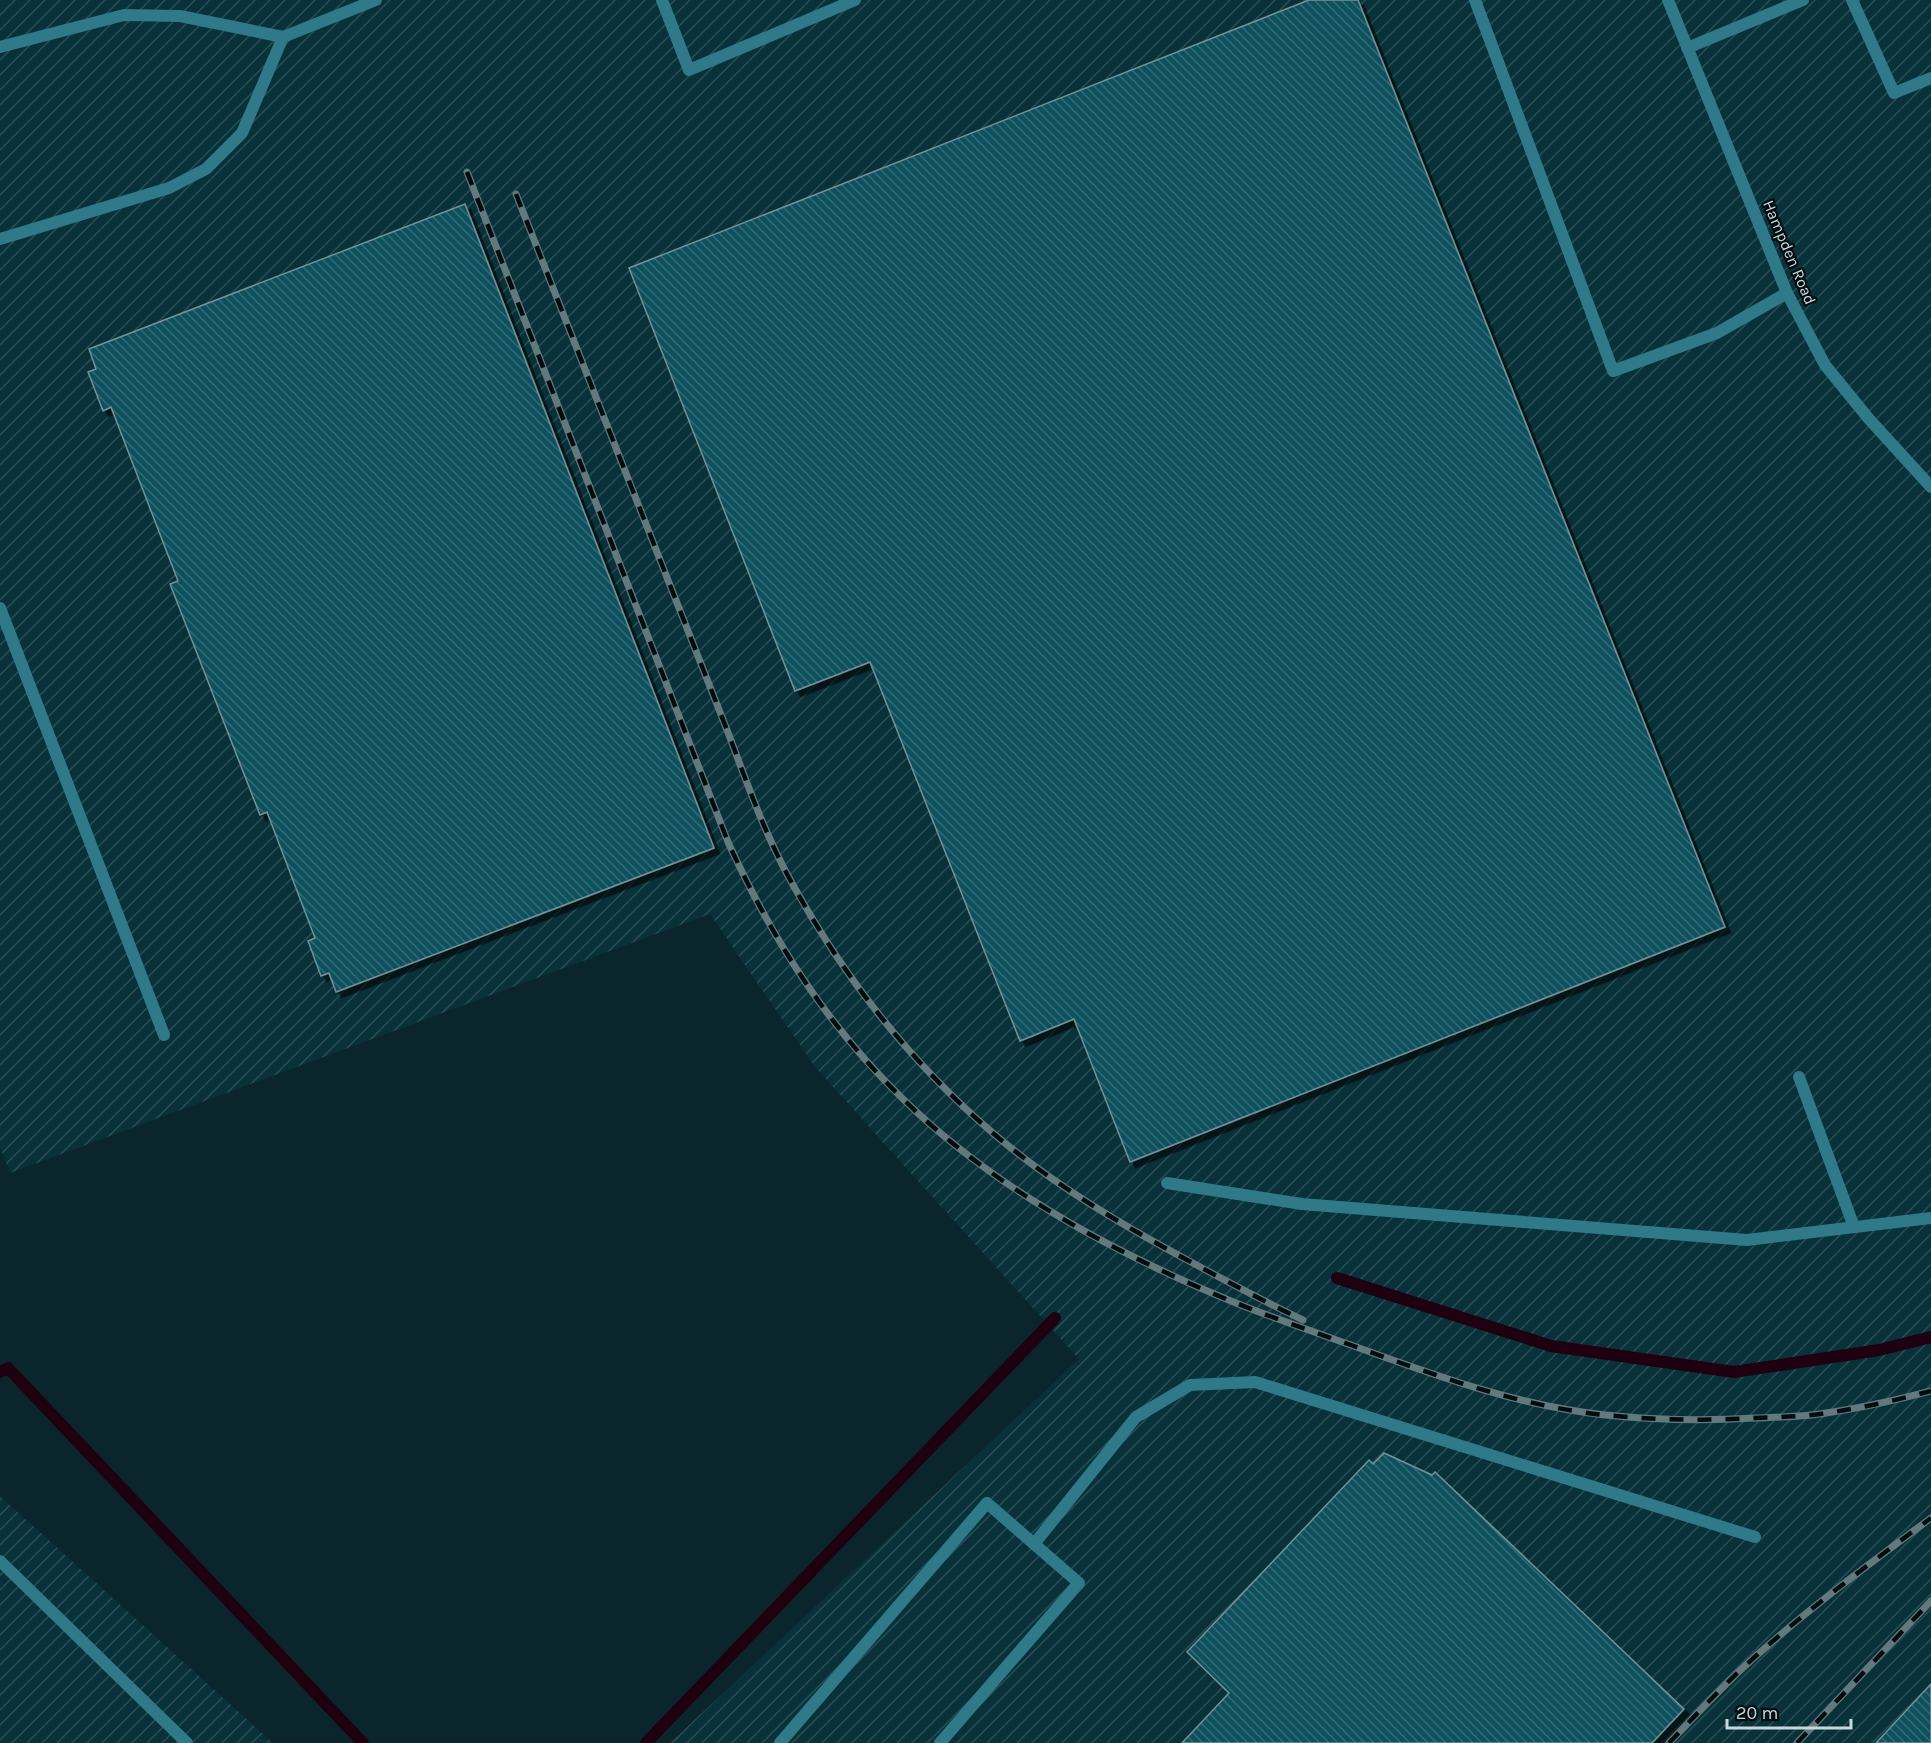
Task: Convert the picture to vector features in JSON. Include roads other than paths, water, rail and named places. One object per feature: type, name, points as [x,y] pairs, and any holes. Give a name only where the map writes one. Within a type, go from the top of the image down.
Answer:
[{"type":"street","points":[[0,47],[124,15],[180,16],[283,37],[376,0]]},
{"type":"street","points":[[662,0],[689,70],[855,0]]},
{"type":"street","points":[[1475,0],[1613,371],[1718,333],[1787,293]]},
{"type":"street","name":"Hampden Road","points":[[1668,0],[1787,293],[1825,364],[1869,419],[1931,487]]},
{"type":"street","points":[[1688,48],[1803,0]]},
{"type":"street","points":[[1852,0],[1894,93],[1931,78]]},
{"type":"street","points":[[0,239],[170,188],[206,169],[242,133],[283,37]]},
{"type":"street","points":[[0,608],[164,1035]]},
{"type":"street","points":[[1799,1077],[1854,1227]]},
{"type":"street","points":[[1167,1183],[1302,1204],[1747,1240],[1931,1218]]},
{"type":"street","points":[[1034,1544],[1136,1417],[1190,1385],[1255,1382],[1755,1537]]},
{"type":"street","points":[[780,1743],[987,1503],[1080,1583],[940,1743]]},
{"type":"street","points":[[0,1561],[187,1743]]},
{"type":"waterway","points":[[1337,1278],[1551,1346],[1734,1372],[1879,1350],[1931,1337]]},
{"type":"waterway","points":[[646,1743],[1055,1318]]},
{"type":"waterway","points":[[0,1372],[8,1368],[363,1743]]},
{"type":"railway","points":[[467,172],[728,842],[745,878],[783,947],[826,1011],[876,1072],[939,1132],[1017,1190],[1058,1216],[1143,1262],[1246,1307],[1445,1378],[1508,1397],[1573,1411],[1605,1415],[1718,1420],[1817,1414],[1892,1401],[1931,1391]]},
{"type":"railway","points":[[516,194],[758,811],[793,885],[813,920],[858,987],[935,1079],[1017,1153],[1089,1203],[1140,1234],[1303,1320]]},
{"type":"railway","points":[[1669,1743],[1734,1676],[1778,1637],[1931,1518]]},
{"type":"railway","points":[[1797,1743],[1931,1601]]}]
